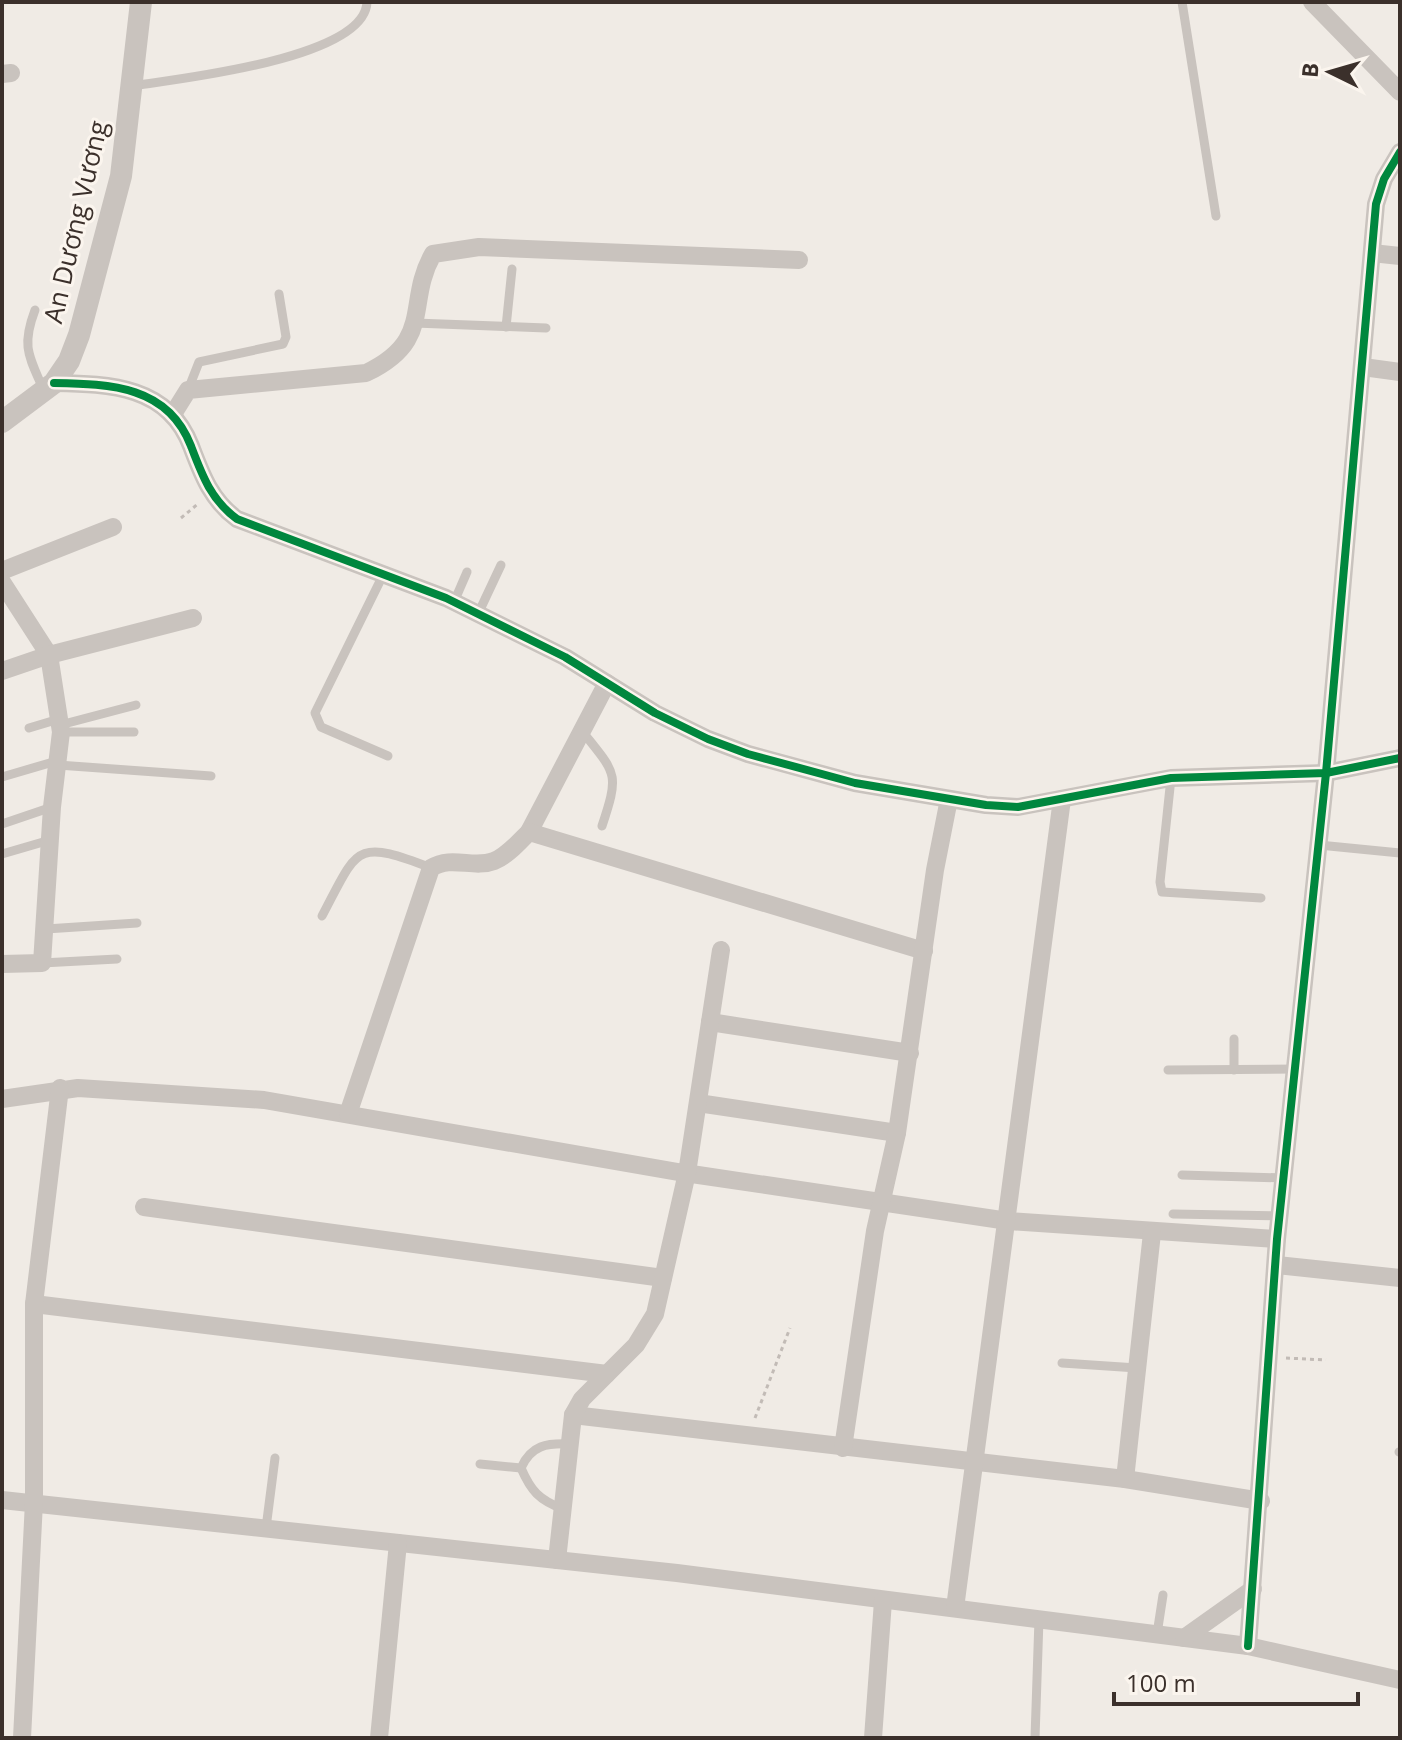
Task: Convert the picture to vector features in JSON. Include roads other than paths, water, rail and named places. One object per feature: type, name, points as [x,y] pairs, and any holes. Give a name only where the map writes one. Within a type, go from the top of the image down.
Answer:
[{"type":"street","name":"An Dương Vương","points":[[2,422],[49,387],[69,361],[79,335],[121,176],[141,2]]},
{"type":"street","points":[[1312,2],[1400,92]]},
{"type":"street","points":[[1248,1646],[1261,1501],[1277,1239],[1326,773],[1376,204],[1384,179],[1400,152]]},
{"type":"street","points":[[173,414],[188,390],[366,373],[392,361],[415,323],[426,266],[433,254],[479,247],[799,260]]},
{"type":"street","points":[[1372,253],[1400,256]]},
{"type":"street","points":[[1363,367],[1400,372]]},
{"type":"street","points":[[49,387],[120,387],[164,406],[173,414],[211,492],[237,519],[454,602],[565,657],[655,713],[748,754],[855,783],[1018,807],[1171,778],[1326,773],[1400,758]]},
{"type":"street","points":[[2,571],[113,527]]},
{"type":"street","points":[[2,582],[49,655],[60,725],[42,963],[2,964]]},
{"type":"street","points":[[2,671],[49,655],[193,618]]},
{"type":"street","points":[[348,1114],[431,868],[453,860],[498,860],[529,832],[607,683]]},
{"type":"street","points":[[843,1448],[881,1202],[897,1133],[949,799]]},
{"type":"street","points":[[955,1608],[1062,799]]},
{"type":"street","points":[[529,832],[924,951]]},
{"type":"street","points":[[557,1560],[573,1415],[582,1399],[636,1345],[655,1314],[687,1173],[721,950]]},
{"type":"street","points":[[710,1022],[910,1053]]},
{"type":"street","points":[[22,1738],[34,1502],[34,1304],[60,1088]]},
{"type":"street","points":[[2,1099],[60,1088],[264,1100],[687,1173],[1008,1221],[1277,1239]]},
{"type":"street","points":[[698,1103],[897,1133]]},
{"type":"street","points":[[144,1207],[663,1278]]},
{"type":"street","points":[[1125,1479],[1152,1233]]},
{"type":"street","points":[[1277,1265],[1400,1278]]},
{"type":"street","points":[[34,1304],[607,1374]]},
{"type":"street","points":[[573,1415],[1125,1479],[1261,1501]]},
{"type":"street","points":[[2,1500],[557,1560],[1157,1634],[1248,1646],[1400,1680]]},
{"type":"street","points":[[379,1738],[398,1543]]},
{"type":"street","points":[[1184,1638],[1253,1589]]},
{"type":"street","points":[[873,1738],[883,1601]]},
{"type":"lane","points":[[132,86],[298,56],[334,39],[364,15],[367,2]]},
{"type":"lane","points":[[1182,2],[1216,216]]},
{"type":"lane","points":[[506,327],[512,269]]},
{"type":"lane","points":[[188,390],[199,362],[283,344],[286,337],[279,294]]},
{"type":"lane","points":[[35,310],[25,337],[26,348],[49,387]]},
{"type":"lane","points":[[415,323],[546,328]]},
{"type":"lane","points":[[478,614],[501,565]]},
{"type":"lane","points":[[454,602],[467,572]]},
{"type":"lane","points":[[384,573],[315,713],[321,727],[388,756]]},
{"type":"lane","points":[[29,728],[60,725],[136,705]]},
{"type":"lane","points":[[60,725],[134,732]]},
{"type":"lane","points":[[582,731],[614,777],[614,790],[602,826]]},
{"type":"lane","points":[[2,777],[59,762],[211,776]]},
{"type":"lane","points":[[1171,778],[1160,882],[1162,892],[1261,898]]},
{"type":"lane","points":[[2,824],[52,807]]},
{"type":"lane","points":[[2,854],[50,840]]},
{"type":"lane","points":[[1319,845],[1400,853]]},
{"type":"lane","points":[[322,916],[354,856],[368,850],[395,854],[431,868]]},
{"type":"lane","points":[[46,929],[137,923]]},
{"type":"lane","points":[[42,963],[117,959]]},
{"type":"lane","points":[[1234,1039],[1234,1070]]},
{"type":"lane","points":[[1168,1070],[1296,1069]]},
{"type":"lane","points":[[1182,1175],[1284,1178]]},
{"type":"lane","points":[[1173,1214],[1280,1216]]},
{"type":"lane","points":[[1062,1363],[1137,1368]]},
{"type":"lane","points":[[563,1509],[531,1491],[521,1468],[527,1455],[539,1446],[570,1444]]},
{"type":"lane","points":[[266,1528],[275,1458]]},
{"type":"lane","points":[[480,1464],[521,1468]]},
{"type":"lane","points":[[1157,1634],[1163,1595]]},
{"type":"lane","points":[[1035,1738],[1039,1619]]}]
